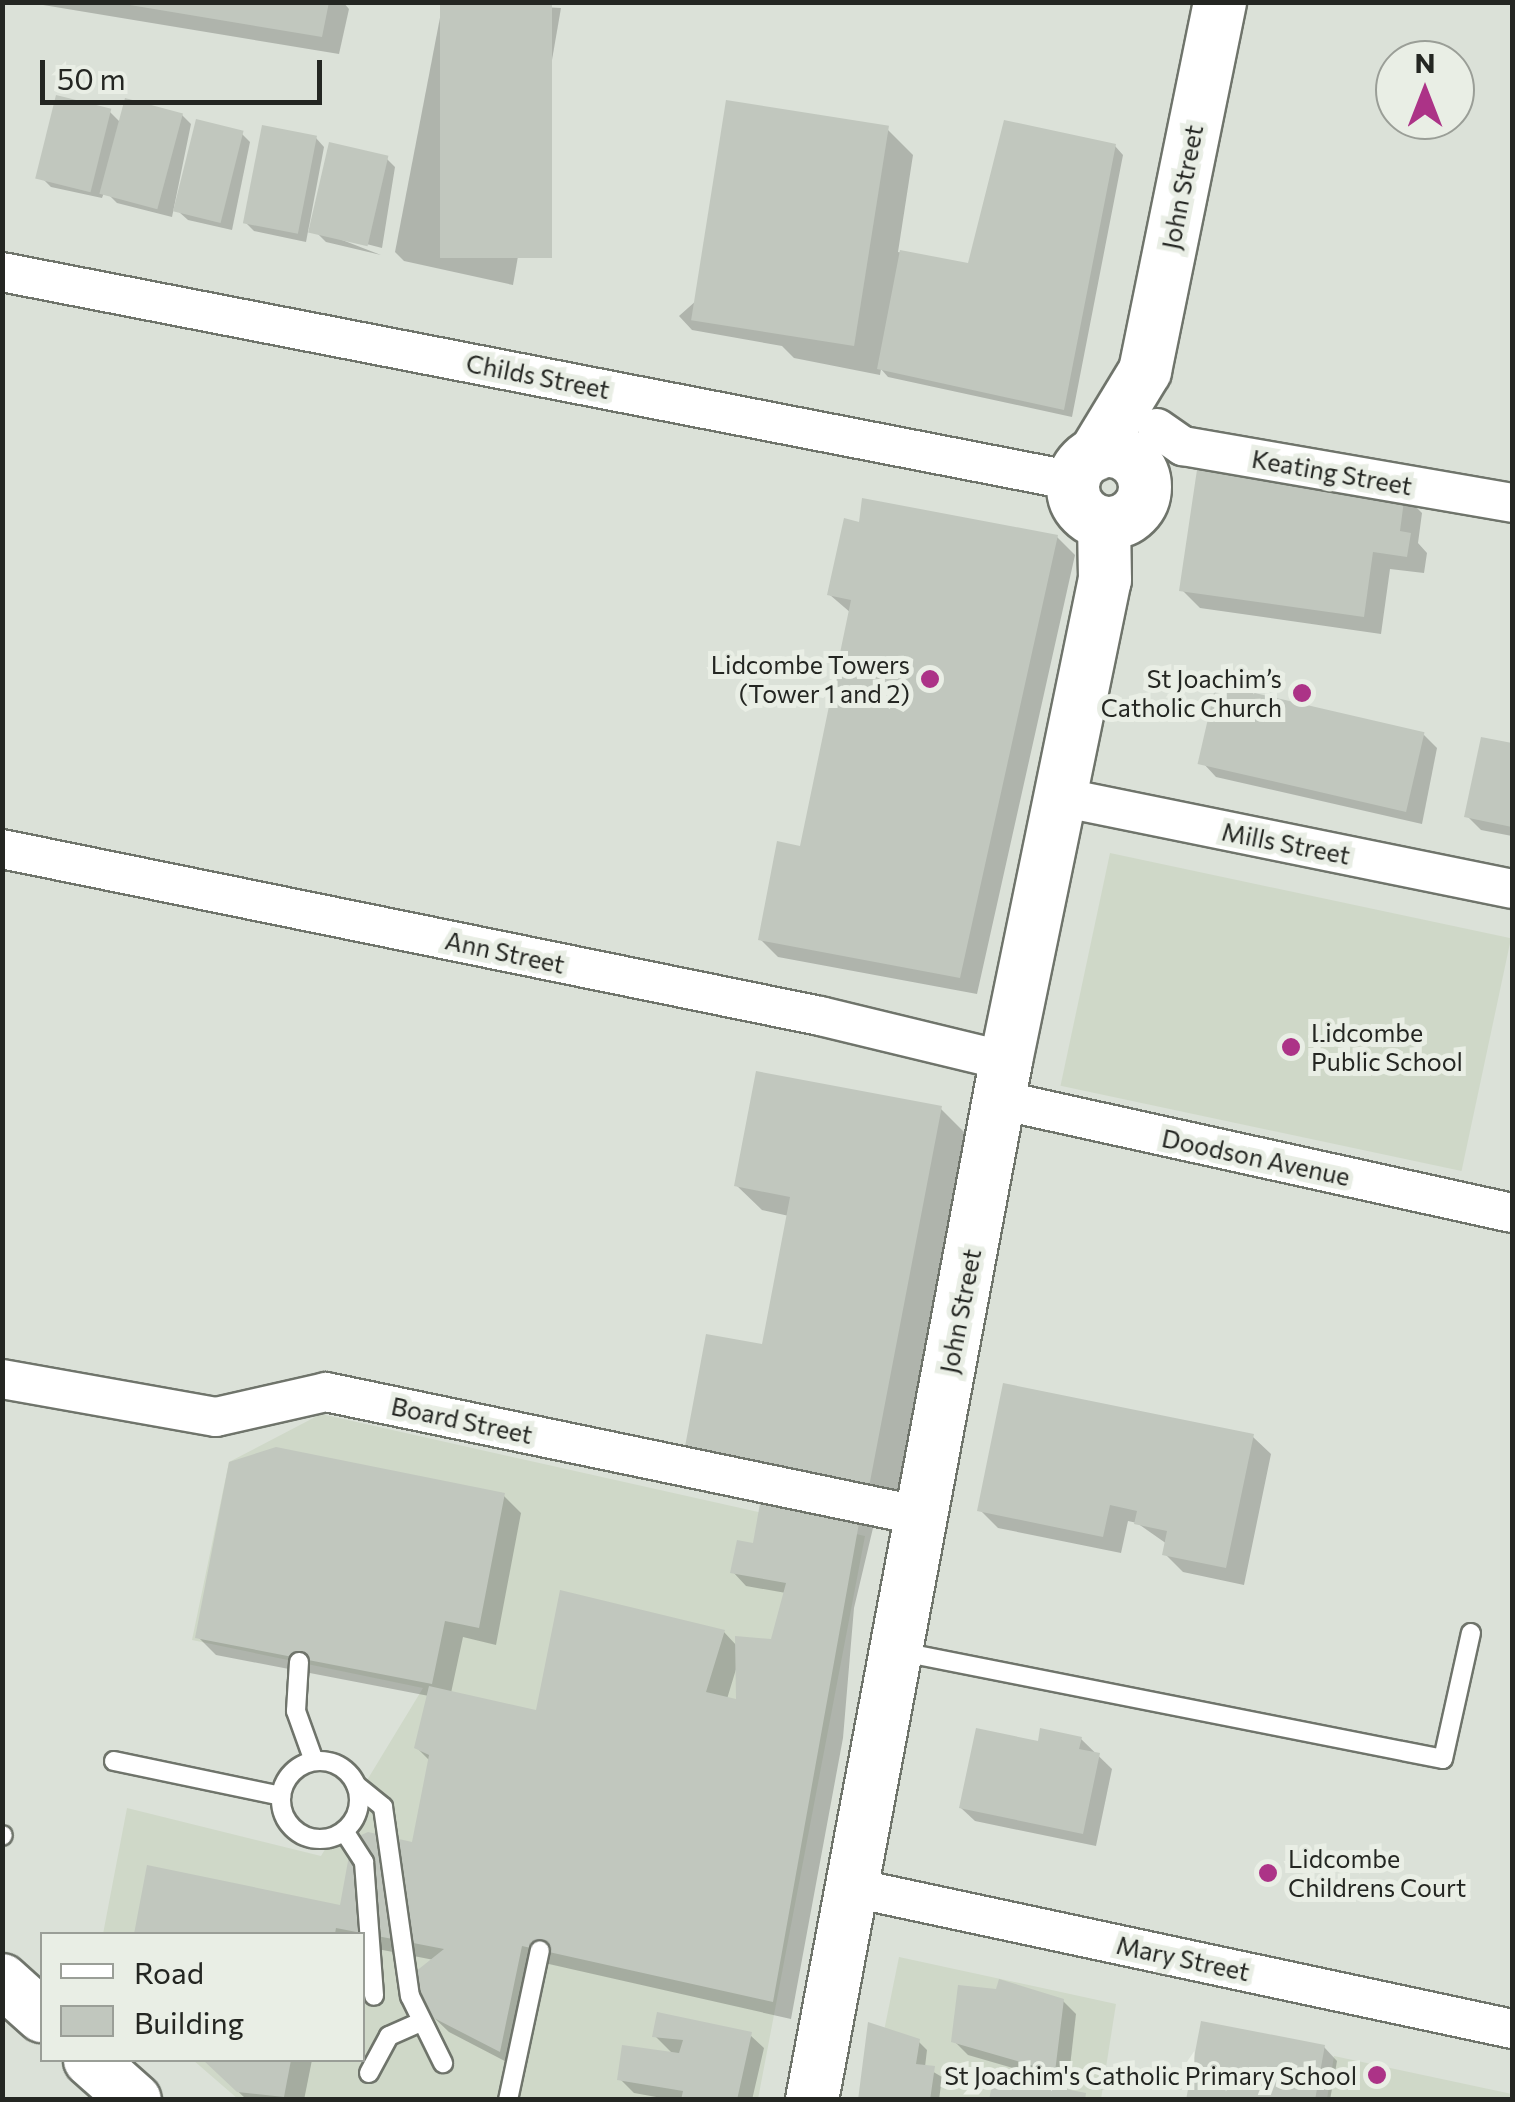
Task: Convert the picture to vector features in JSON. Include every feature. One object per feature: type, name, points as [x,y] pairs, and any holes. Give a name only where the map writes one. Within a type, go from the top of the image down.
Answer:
[{"type":"street","name":"John Street","points":[[1084,468],[1145,371],[1220,2]]},
{"type":"street","name":"Childs Street","points":[[2,272],[1084,468]]},
{"type":"street","name":"John Street","points":[[1144,483],[1156,428],[1145,371]]},
{"type":"street","name":"Keating Street","points":[[1156,428],[1182,446],[1512,503]]},
{"type":"street","points":[[1127,456],[1144,483],[1134,513],[1104,523],[1084,513],[1084,468],[1127,456]]},
{"type":"street","name":"John Street","points":[[812,2100],[1003,1080],[1105,580],[1104,523]]},
{"type":"street","name":"Mills Street","points":[[1060,797],[1512,889]]},
{"type":"street","name":"Ann Street","points":[[2,849],[820,1016],[1003,1080]]},
{"type":"street","name":"Doodson Avenue","points":[[1003,1080],[1512,1213]]},
{"type":"street","name":"Board Street","points":[[2,1379],[216,1418],[326,1392],[921,1516]]},
{"type":"street","name":"Mary Street","points":[[854,1888],[1512,2029]]},
{"type":"street","points":[[2,1980],[40,2014]]},
{"type":"street","points":[[92,2062],[135,2100]]},
{"type":"lane","points":[[897,1651],[1443,1759],[1471,1632]]},
{"type":"lane","points":[[299,1662],[296,1711],[314,1762]]},
{"type":"lane","points":[[114,1762],[281,1796]]},
{"type":"lane","points":[[356,1784],[358,1810],[344,1831],[307,1836],[287,1821],[281,1796],[291,1773],[314,1762],[339,1766],[383,1806],[410,1996],[420,2022],[438,2043],[442,2063]]},
{"type":"lane","points":[[344,1831],[364,1862],[374,1996]]},
{"type":"lane","points":[[508,2100],[540,1950]]},
{"type":"lane","points":[[369,2073],[389,2036],[420,2022]]},
{"type":"shaded area","name":"Lidcombe Public School","points":[[1110,853],[1511,938],[1462,1171],[1061,1086]]},
{"type":"shaded area","points":[[321,1414],[865,1536],[758,2099],[238,2099],[195,2062],[365,2062],[365,1932],[103,1932],[127,1808],[321,1856],[423,1688],[192,1640],[229,1462]]},
{"type":"shaded area","points":[[899,1957],[1116,2004],[1101,2099],[870,2100]]},
{"type":"shaded area","name":"St Joachim's Catholic Primary School","points":[[1334,2056],[1512,2094],[1512,2099],[1327,2099]]},
{"type":"building","points":[[112,2],[329,2],[322,37]]},
{"type":"building","points":[[440,2],[552,2],[552,258],[440,258]]},
{"type":"building","points":[[56,95],[111,109],[91,192],[35,178]]},
{"type":"building","points":[[125,98],[183,114],[157,209],[99,194]]},
{"type":"building","points":[[726,100],[889,126],[854,346],[691,320]]},
{"type":"building","points":[[196,119],[244,131],[221,223],[173,211]]},
{"type":"building","points":[[1004,120],[1116,144],[1064,410],[877,369],[900,250],[968,263]]},
{"type":"building","points":[[262,125],[317,136],[298,234],[243,223]]},
{"type":"building","points":[[329,142],[388,156],[368,246],[308,233]]},
{"type":"building","points":[[1198,463],[1405,493],[1400,531],[1411,533],[1407,557],[1373,552],[1364,617],[1179,591]]},
{"type":"building","name":"Lidcombe Towers (Tower 1 and 2)","points":[[862,498],[1058,535],[960,978],[758,940],[777,841],[800,846],[851,600],[827,595],[844,518],[859,522]]},
{"type":"building","points":[[1216,684],[1425,732],[1406,812],[1198,764]]},
{"type":"building","points":[[1481,737],[1512,743],[1512,827],[1464,817]]},
{"type":"building","points":[[756,1071],[942,1106],[869,1487],[684,1452],[706,1334],[762,1344],[790,1197],[734,1186]]},
{"type":"building","points":[[1003,1383],[1254,1434],[1226,1568],[1162,1555],[1167,1531],[1134,1524],[1137,1511],[1110,1505],[1103,1537],[977,1511]]},
{"type":"building","points":[[276,1447],[505,1493],[479,1628],[445,1621],[432,1684],[195,1638],[229,1462]]},
{"type":"building","points":[[762,1492],[861,1512],[773,2002],[522,1946],[500,2052],[428,2015],[415,1972],[444,1949],[336,1928],[335,1932],[134,1932],[147,1865],[340,1905],[352,1839],[368,1832],[412,1842],[429,1755],[414,1748],[429,1686],[536,1710],[560,1590],[725,1630],[706,1692],[736,1699],[735,1636],[771,1639],[786,1583],[730,1573],[737,1540],[753,1543]]},
{"type":"building","points":[[976,1728],[1038,1741],[1040,1728],[1082,1737],[1079,1749],[1100,1753],[1083,1834],[959,1808]]},
{"type":"building","points":[[999,1979],[1064,1999],[1055,2072],[951,2042],[958,1985],[996,1989]]},
{"type":"building","points":[[657,2012],[752,2032],[737,2100],[681,2100],[683,2091],[617,2080],[622,2045],[679,2053],[683,2040],[652,2037]]},
{"type":"building","points":[[1201,2021],[1325,2045],[1315,2100],[1186,2100]]},
{"type":"building","points":[[868,2022],[920,2039],[916,2064],[935,2066],[930,2100],[858,2100]]},
{"type":"building","points":[[205,2062],[291,2062],[284,2097],[237,2092]]},
{"type":"building","points":[[994,2075],[1086,2093],[1085,2100],[989,2100]]},
{"type":"place","name":"Lidcombe Towers (Tower 1 and 2)","points":[[930,679]]},
{"type":"place","name":"St Joachim’s Catholic Church","points":[[1302,693]]},
{"type":"place","name":"Lidcombe Public School","points":[[1291,1047]]},
{"type":"place","name":"Lidcombe Childrens Court","points":[[1268,1873]]},
{"type":"place","name":"St Joachim's Catholic Primary School","points":[[1377,2075]]}]
